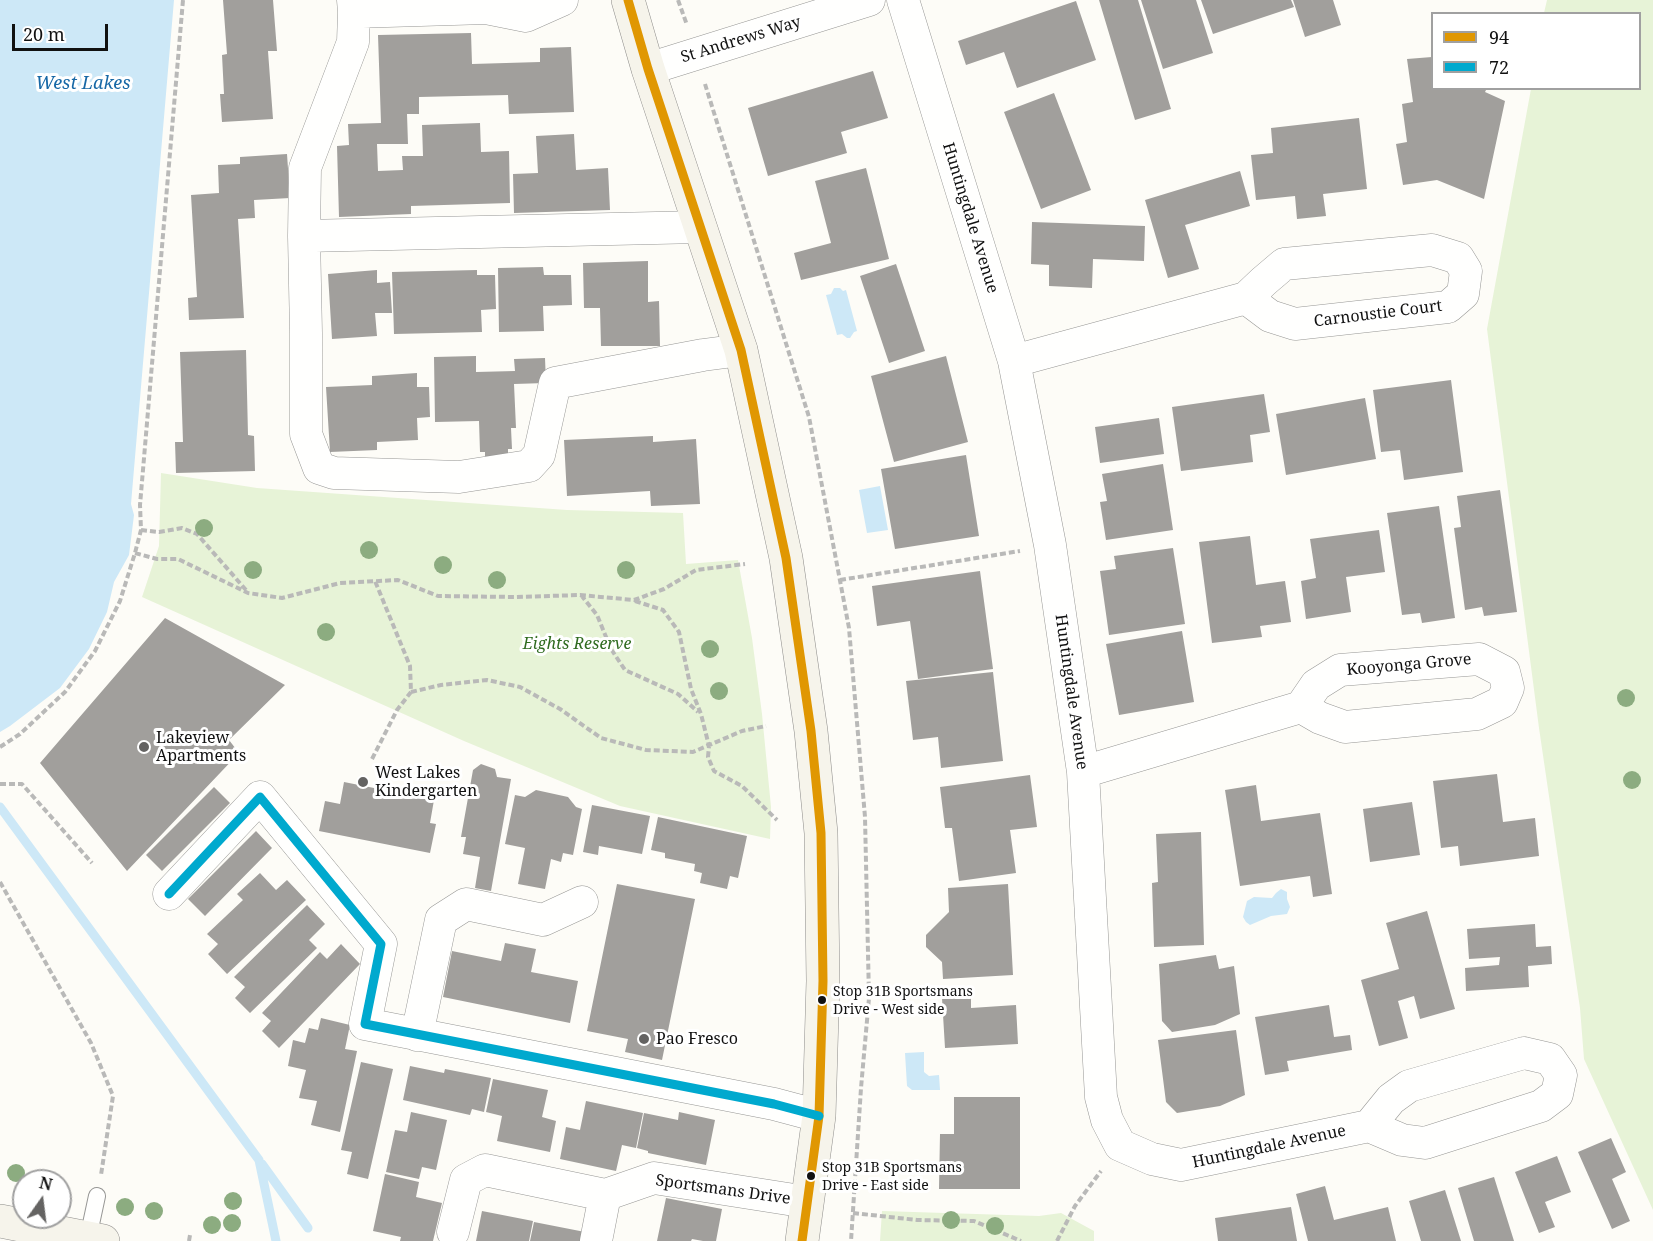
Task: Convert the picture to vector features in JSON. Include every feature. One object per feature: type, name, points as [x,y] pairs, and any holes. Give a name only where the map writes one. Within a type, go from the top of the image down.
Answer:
[{"type":"street","points":[[562,0],[526,16],[486,8],[353,6],[353,42],[305,168],[306,434],[319,468],[334,473],[459,477],[529,466],[539,455],[555,383],[741,350]]},
{"type":"street","name":"Sportsmans Drive","points":[[628,0],[648,69],[741,350],[786,558],[811,731],[820,833],[823,981],[819,1116],[802,1241]]},
{"type":"street","name":"St Andrews Way","points":[[648,69],[869,0]]},
{"type":"street","name":"Huntingdale Avenue","points":[[903,0],[1014,362],[1050,549],[1083,772],[1101,1097],[1107,1120],[1120,1145],[1152,1159],[1181,1165],[1369,1126],[1402,1140],[1425,1143],[1541,1106],[1557,1094],[1561,1075],[1550,1059],[1524,1053],[1409,1086],[1391,1099],[1369,1126]]},
{"type":"street","points":[[304,236],[700,228]]},
{"type":"street","name":"Carnoustie Court","points":[[1014,362],[1246,298],[1284,264],[1432,250],[1458,258],[1466,271],[1463,294],[1448,307],[1295,324],[1270,316],[1246,298]]},
{"type":"street","name":"Kooyonga Grove","points":[[1479,658],[1504,672],[1508,688],[1502,702],[1477,714],[1345,727],[1320,718],[1301,707],[1316,685],[1340,670],[1479,658]]},
{"type":"street","points":[[1083,772],[1301,707]]},
{"type":"street","points":[[169,894],[260,797],[381,944],[365,1024],[774,1104],[819,1116]]},
{"type":"street","points":[[417,1035],[441,920],[466,904],[543,920],[582,902]]},
{"type":"street","points":[[453,1232],[466,1180],[485,1170],[605,1195],[596,1241]]},
{"type":"street","name":"Sportsmans Drive","points":[[605,1195],[654,1178],[807,1202]]},
{"type":"street","points":[[0,1221],[95,1239]]},
{"type":"lane","points":[[95,1239],[97,1196]]},
{"type":"path","points":[[0,747],[20,734],[65,692],[95,651],[120,601],[141,530],[140,504],[183,0]]},
{"type":"path","points":[[141,530],[159,532],[182,528],[196,534],[248,593]]},
{"type":"path","points":[[840,580],[1022,551]]},
{"type":"path","points":[[135,553],[157,559],[178,559],[248,593],[282,598],[340,583],[398,580],[438,596],[580,595],[634,600],[663,610],[679,632],[691,689],[701,714],[709,746],[708,757],[714,771],[742,786],[777,820]]},
{"type":"path","points":[[634,600],[664,589],[696,570],[745,564]]},
{"type":"path","points":[[375,581],[410,666],[411,692]]},
{"type":"path","points":[[580,595],[597,615],[611,649],[625,670],[678,694],[701,714]]},
{"type":"path","points":[[372,759],[397,710],[411,692],[441,685],[488,680],[520,687],[560,709],[601,738],[646,750],[693,752],[742,731],[766,726]]},
{"type":"path","points":[[0,784],[22,784],[92,863]]},
{"type":"path","points":[[0,882],[91,1043],[113,1096],[97,1196]]},
{"type":"path","points":[[1057,1241],[1075,1206],[1120,1145]]},
{"type":"path","points":[[851,1241],[853,1213],[917,1220],[974,1221],[1021,1241]]},
{"type":"path","points":[[189,1241],[190,1235]]},
{"type":"green space","points":[[1547,0],[1653,0],[1653,1210],[1584,1059],[1580,1008],[1539,728],[1487,329],[1531,90],[1641,90],[1641,12],[1544,12]]},
{"type":"green space","name":"Eights Reserve","points":[[161,473],[257,488],[567,510],[683,513],[686,564],[738,560],[752,638],[762,714],[771,807],[770,839],[620,806],[464,741],[142,597],[159,546]]},
{"type":"green space","points":[[882,1211],[1039,1216],[1061,1213],[1094,1231],[1094,1241],[880,1241]]},
{"type":"water","name":"West Lakes","points":[[0,0],[174,0],[131,504],[134,515],[129,555],[114,582],[107,612],[89,649],[60,688],[0,732]]},
{"type":"water","points":[[834,288],[846,290],[857,331],[850,338],[842,334],[837,335],[826,295],[831,294]]},
{"type":"water","points":[[880,486],[888,530],[867,533],[859,490]]},
{"type":"water","points":[[1281,889],[1287,892],[1290,907],[1287,914],[1271,916],[1250,925],[1246,922],[1243,917],[1247,901],[1254,897],[1272,898]]},
{"type":"water","points":[[924,1052],[924,1072],[929,1076],[939,1075],[940,1090],[912,1090],[907,1086],[905,1053]]},
{"type":"building","points":[[223,0],[273,0],[277,51],[268,51],[273,119],[222,122],[220,94],[224,94],[222,55],[227,54]]},
{"type":"building","points":[[1099,0],[1138,0],[1171,109],[1135,120]]},
{"type":"building","points":[[1141,0],[1196,0],[1213,53],[1163,69]]},
{"type":"building","points":[[1201,0],[1291,0],[1294,7],[1213,34]]},
{"type":"building","points":[[1293,0],[1333,0],[1341,25],[1305,37]]},
{"type":"building","points":[[1076,1],[1096,60],[1017,88],[1004,52],[966,65],[958,41]]},
{"type":"building","points":[[471,33],[472,64],[540,62],[540,48],[571,47],[574,112],[509,114],[508,95],[419,97],[419,114],[407,114],[408,144],[377,144],[378,171],[403,170],[402,156],[423,156],[422,125],[480,123],[481,152],[509,151],[510,203],[411,206],[411,214],[339,217],[337,146],[349,145],[348,124],[381,123],[378,35]]},
{"type":"building","points":[[1431,57],[1431,90],[1486,90],[1485,92],[1505,101],[1484,199],[1437,180],[1403,185],[1396,144],[1407,142],[1402,104],[1413,102],[1407,59]]},
{"type":"building","points":[[873,71],[888,118],[841,132],[847,153],[768,176],[748,108]]},
{"type":"building","points":[[1054,93],[1091,190],[1041,209],[1004,112]]},
{"type":"building","points":[[1359,118],[1367,189],[1323,194],[1326,216],[1297,219],[1295,196],[1256,200],[1251,155],[1273,153],[1271,128]]},
{"type":"building","points":[[574,134],[576,170],[608,168],[610,210],[514,213],[513,174],[538,173],[536,136]]},
{"type":"building","points":[[287,154],[290,198],[254,200],[255,218],[238,219],[244,318],[189,320],[188,298],[197,297],[191,195],[219,193],[218,165],[240,164],[240,157]]},
{"type":"building","points":[[866,168],[889,259],[801,280],[794,253],[831,243],[815,181]]},
{"type":"building","points":[[1240,171],[1250,206],[1185,225],[1199,269],[1168,278],[1145,200]]},
{"type":"building","points":[[1032,222],[1145,226],[1144,261],[1093,259],[1092,288],[1049,286],[1049,265],[1031,264]]},
{"type":"building","points":[[648,261],[648,302],[659,301],[660,346],[601,346],[600,308],[584,308],[583,263]]},
{"type":"building","points":[[896,264],[925,351],[889,363],[860,276]]},
{"type":"building","points":[[543,267],[544,275],[571,275],[572,305],[543,306],[544,331],[499,332],[498,268]]},
{"type":"building","points":[[377,270],[377,283],[390,282],[392,313],[375,313],[377,336],[332,339],[328,274]]},
{"type":"building","points":[[477,270],[477,275],[495,275],[496,309],[481,310],[482,332],[394,334],[392,272]]},
{"type":"building","points":[[246,350],[248,435],[254,436],[255,471],[176,473],[175,442],[183,442],[180,352]]},
{"type":"building","points":[[476,356],[476,372],[515,371],[514,359],[545,358],[546,383],[514,384],[516,428],[511,428],[512,449],[508,449],[508,459],[485,460],[485,452],[480,452],[479,421],[435,422],[434,357]]},
{"type":"building","points":[[946,356],[968,442],[894,462],[871,376]]},
{"type":"building","points":[[417,373],[417,387],[429,387],[430,417],[417,418],[418,440],[377,442],[377,450],[330,452],[326,387],[372,385],[372,376]]},
{"type":"building","points":[[1451,380],[1463,472],[1404,480],[1400,450],[1381,452],[1373,390]]},
{"type":"building","points":[[1264,394],[1270,432],[1250,435],[1253,462],[1181,471],[1172,407]]},
{"type":"building","points":[[1365,398],[1376,459],[1286,475],[1276,414]]},
{"type":"building","points":[[1159,418],[1164,454],[1100,463],[1095,427]]},
{"type":"building","points":[[653,436],[653,442],[696,439],[700,504],[651,506],[650,491],[567,496],[564,440]]},
{"type":"building","points":[[966,455],[979,536],[895,549],[881,469]]},
{"type":"building","points":[[1163,464],[1173,530],[1106,540],[1100,502],[1107,501],[1102,474]]},
{"type":"building","points":[[1500,490],[1517,612],[1484,616],[1482,607],[1465,610],[1454,528],[1461,527],[1457,496]]},
{"type":"building","points":[[1439,506],[1455,618],[1422,623],[1420,613],[1402,615],[1387,513]]},
{"type":"building","points":[[1379,530],[1385,572],[1346,577],[1351,612],[1306,619],[1301,581],[1316,578],[1310,539]]},
{"type":"building","points":[[1250,536],[1256,585],[1285,581],[1291,622],[1260,626],[1262,637],[1212,643],[1199,542]]},
{"type":"building","points":[[1173,548],[1185,624],[1109,635],[1100,571],[1116,569],[1114,556]]},
{"type":"building","points":[[980,571],[993,669],[918,679],[910,621],[877,626],[872,586]]},
{"type":"building","name":"Lakeview Apartments","points":[[165,618],[285,685],[229,740],[239,753],[127,871],[40,763]]},
{"type":"building","points":[[1182,631],[1194,702],[1119,715],[1106,644]]},
{"type":"building","points":[[993,672],[1003,761],[941,768],[938,737],[913,740],[906,681]]},
{"type":"building","points":[[481,764],[495,769],[497,777],[511,779],[491,891],[475,888],[480,857],[463,854],[466,837],[461,837],[473,770]]},
{"type":"building","points":[[1497,774],[1503,822],[1535,818],[1539,856],[1460,866],[1458,846],[1441,848],[1433,781]]},
{"type":"building","points":[[1030,775],[1037,827],[1010,830],[1016,873],[959,881],[952,828],[945,828],[940,787]]},
{"type":"building","points":[[344,782],[434,800],[430,823],[436,824],[430,853],[319,831],[325,801],[340,804]]},
{"type":"building","points":[[1256,785],[1261,821],[1320,813],[1332,894],[1313,897],[1310,876],[1240,886],[1225,790]]},
{"type":"building","points":[[214,787],[230,803],[162,871],[146,855]]},
{"type":"building","points":[[536,790],[568,797],[576,807],[582,809],[573,855],[563,853],[561,862],[551,859],[545,889],[518,884],[525,848],[505,844],[515,795],[525,797]]},
{"type":"building","points":[[1412,802],[1420,855],[1370,862],[1363,809]]},
{"type":"building","points":[[592,805],[650,816],[642,854],[599,846],[598,855],[583,852]]},
{"type":"building","points":[[658,817],[747,836],[738,878],[730,876],[727,889],[700,883],[702,873],[694,871],[695,864],[665,858],[665,853],[651,850]]},
{"type":"building","points":[[256,831],[272,848],[205,916],[188,899]]},
{"type":"building","points":[[1201,832],[1204,945],[1154,947],[1152,883],[1158,882],[1156,834]]},
{"type":"building","points":[[260,873],[276,890],[287,880],[306,900],[227,974],[208,954],[218,944],[207,934],[243,900],[237,894]]},
{"type":"building","points":[[617,884],[695,899],[662,1060],[625,1052],[628,1039],[587,1031]]},
{"type":"building","points":[[1008,884],[1013,975],[943,979],[942,962],[926,947],[926,935],[949,912],[948,888]]},
{"type":"building","points":[[307,905],[325,924],[309,940],[317,948],[250,1013],[235,998],[245,987],[234,977]]},
{"type":"building","points":[[1427,911],[1455,1009],[1420,1019],[1414,996],[1398,1001],[1408,1038],[1379,1046],[1361,980],[1399,969],[1386,923]]},
{"type":"building","points":[[1535,924],[1536,947],[1551,946],[1552,964],[1528,966],[1529,987],[1466,991],[1465,968],[1499,965],[1500,957],[1469,959],[1467,929]]},
{"type":"building","points":[[505,943],[536,949],[531,972],[578,981],[570,1023],[443,997],[452,951],[501,961]]},
{"type":"building","points":[[341,944],[360,964],[279,1048],[262,1031],[271,1021],[262,1013],[320,952],[327,959]]},
{"type":"building","points":[[1216,955],[1219,969],[1234,966],[1240,1014],[1215,1025],[1172,1032],[1162,1021],[1159,964]]},
{"type":"building","points":[[971,997],[971,1008],[1016,1005],[1018,1044],[945,1048],[942,998]]},
{"type":"building","points":[[1329,1005],[1334,1037],[1350,1035],[1352,1050],[1287,1061],[1289,1071],[1265,1075],[1255,1017]]},
{"type":"building","points":[[321,1018],[350,1025],[345,1049],[357,1051],[340,1132],[311,1125],[317,1101],[299,1098],[306,1070],[288,1066],[293,1040],[305,1043],[309,1028],[318,1030]]},
{"type":"building","points":[[1236,1030],[1245,1095],[1220,1106],[1177,1113],[1166,1102],[1158,1040]]},
{"type":"building","points":[[361,1062],[393,1069],[368,1179],[347,1174],[352,1152],[341,1150]]},
{"type":"building","points":[[410,1066],[444,1073],[445,1069],[491,1078],[484,1112],[472,1109],[470,1115],[403,1100]]},
{"type":"building","points":[[493,1079],[548,1090],[542,1117],[556,1121],[550,1152],[497,1141],[502,1116],[486,1112]]},
{"type":"building","points":[[954,1097],[1020,1097],[1020,1189],[939,1189],[940,1134],[954,1134]]},
{"type":"building","points":[[586,1101],[643,1113],[636,1148],[622,1145],[616,1171],[560,1159],[566,1127],[580,1130]]},
{"type":"building","points":[[411,1112],[447,1120],[436,1170],[422,1167],[419,1179],[386,1172],[395,1130],[407,1132]]},
{"type":"building","points":[[679,1112],[715,1120],[706,1165],[648,1153],[648,1151],[637,1148],[644,1113],[678,1120]]},
{"type":"building","points":[[1611,1138],[1626,1172],[1612,1179],[1630,1221],[1612,1229],[1578,1152]]},
{"type":"building","points":[[1557,1156],[1571,1192],[1545,1202],[1555,1227],[1539,1233],[1515,1172]]},
{"type":"building","points":[[385,1174],[419,1182],[416,1197],[442,1203],[433,1241],[400,1241],[401,1237],[373,1231]]},
{"type":"building","points":[[1494,1177],[1514,1241],[1474,1241],[1458,1188]]},
{"type":"building","points":[[1325,1186],[1334,1220],[1388,1207],[1396,1241],[1308,1241],[1296,1194]]},
{"type":"building","points":[[1445,1190],[1461,1241],[1421,1241],[1409,1201]]},
{"type":"building","points":[[666,1198],[722,1209],[716,1241],[692,1239],[691,1241],[657,1241]]},
{"type":"building","points":[[1291,1207],[1297,1241],[1218,1241],[1215,1218]]},
{"type":"building","points":[[482,1211],[533,1221],[529,1241],[476,1241]]},
{"type":"building","points":[[534,1222],[585,1232],[583,1241],[530,1241]]},
{"type":"waterway","points":[[0,807],[259,1160],[276,1241]]},
{"type":"waterway","points":[[262,1164],[308,1228]]},
{"type":"transit line","name":"94","points":[[628,0],[648,69],[741,350],[786,558],[811,731],[821,833],[823,981],[819,1116],[802,1241]]},
{"type":"transit line","name":"72","points":[[169,894],[260,797],[381,944],[365,1024],[774,1104],[819,1116]]},
{"type":"place","name":"Lakeview Apartments","points":[[144,747]]},
{"type":"place","name":"West Lakes Kindergarten","points":[[363,782]]},
{"type":"place","name":"Stop 31B Sportsmans Drive - West side","points":[[822,1000]]},
{"type":"place","name":"Pao Fresco","points":[[644,1039]]},
{"type":"place","name":"Stop 31B Sportsmans Drive - East side","points":[[811,1176]]}]
